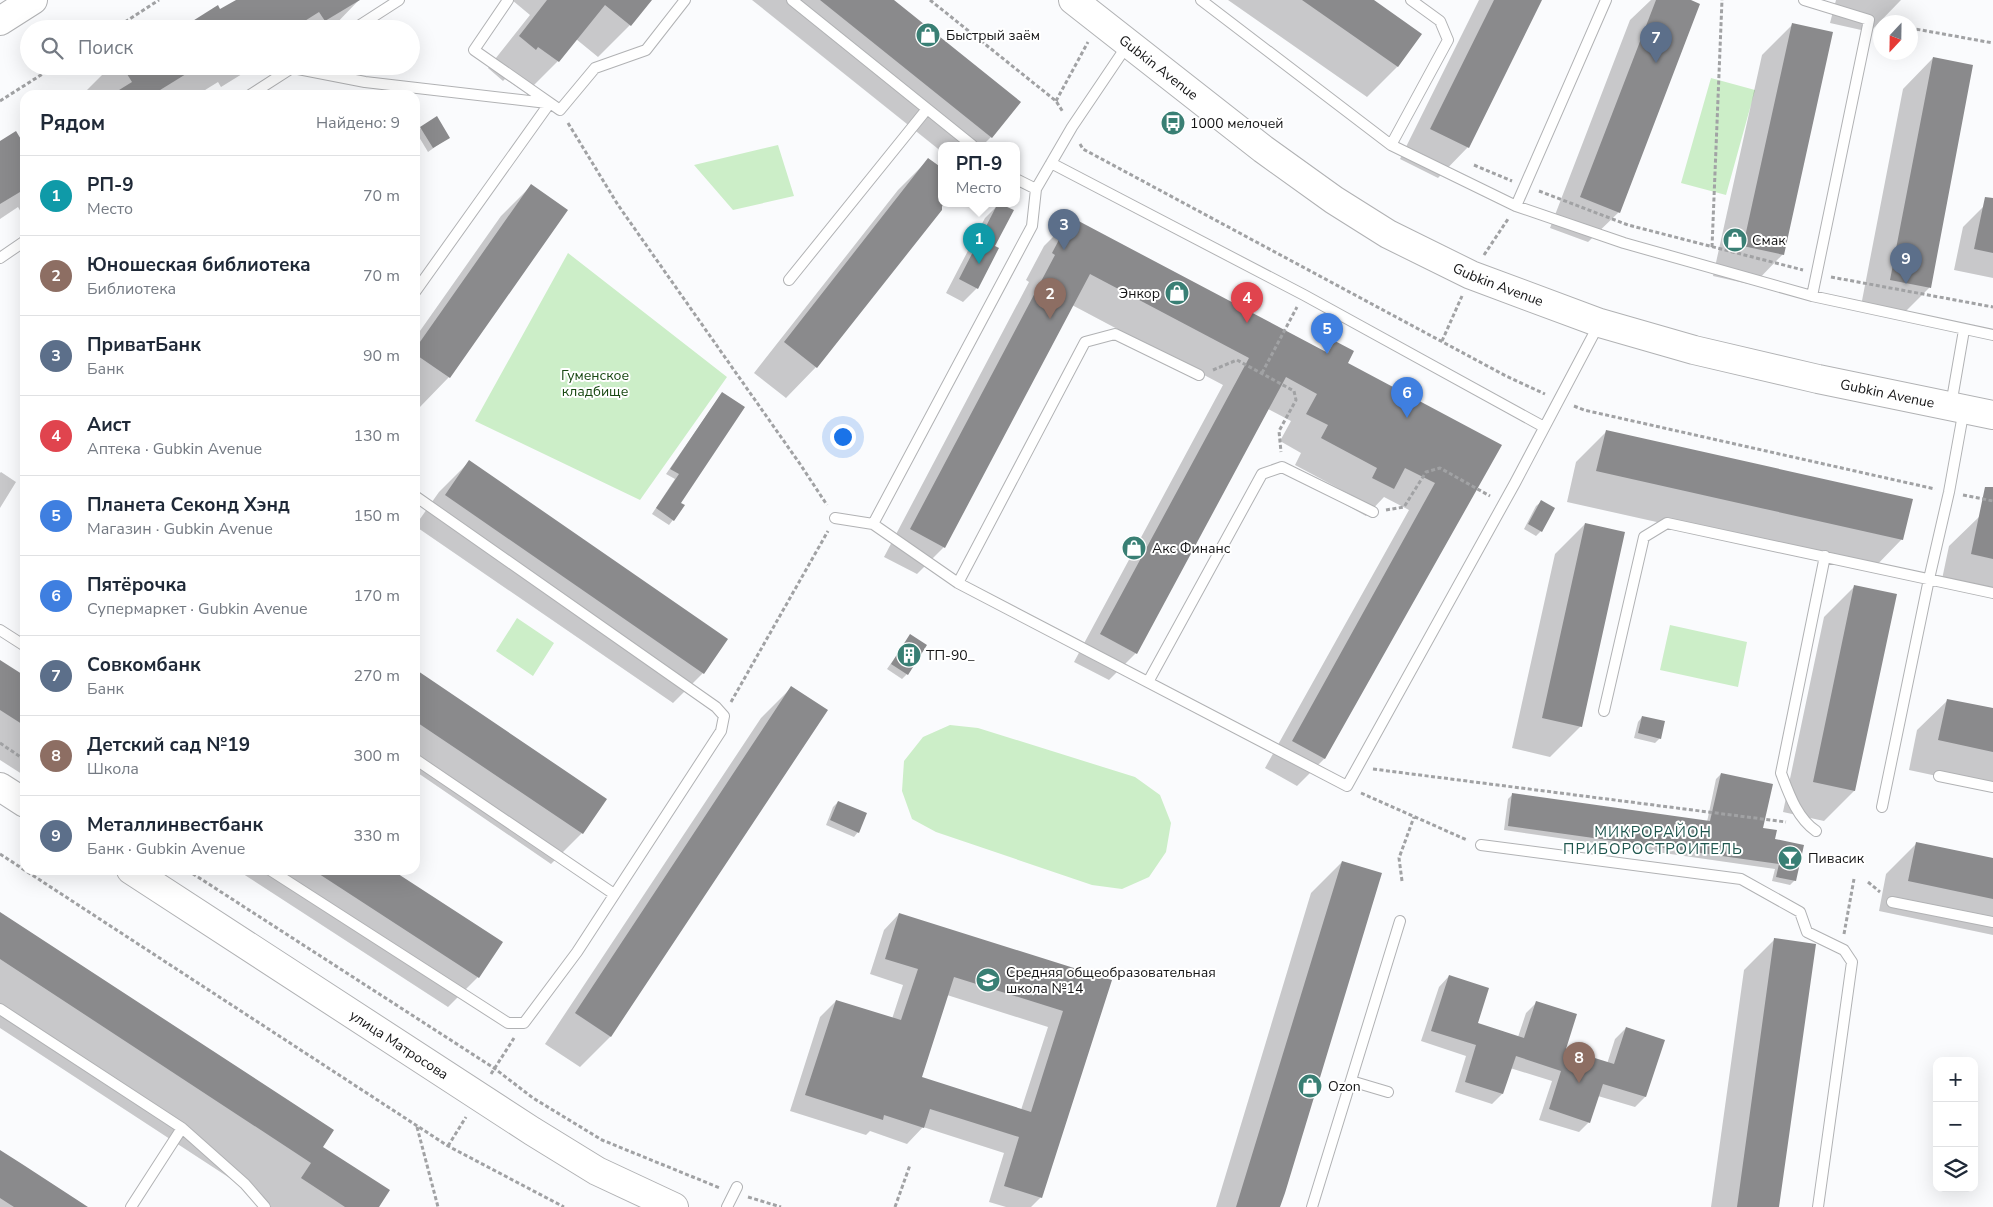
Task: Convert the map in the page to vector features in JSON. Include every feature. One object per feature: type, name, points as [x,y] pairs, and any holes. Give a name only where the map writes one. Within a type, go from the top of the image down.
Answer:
[{"type":"main road","points":[[0,21],[33,0]]},
{"type":"main road","name":"Gubkin Avenue","points":[[1073,0],[1263,149],[1334,200],[1388,234],[1471,275],[1600,323],[1723,356],[1818,379],[1993,414]]},
{"type":"main road","points":[[0,787],[20,800]]},
{"type":"main road","name":"улица Матросова","points":[[139,875],[532,1131],[597,1170],[674,1207]]},
{"type":"lane","points":[[368,20],[399,0]]},
{"type":"lane","points":[[508,0],[474,50],[560,110],[595,68],[646,50],[684,0]]},
{"type":"lane","points":[[792,0],[968,142]]},
{"type":"lane","points":[[1201,0],[1391,145],[1516,206],[1624,243],[1812,296],[1993,335]]},
{"type":"lane","points":[[1391,145],[1448,40],[1440,21],[1411,0]]},
{"type":"lane","points":[[1516,206],[1606,0]]},
{"type":"lane","points":[[1804,0],[1822,3],[1870,20],[1812,296]]},
{"type":"lane","points":[[873,524],[1032,226],[1036,189],[1072,127],[1129,43]]},
{"type":"lane","points":[[258,90],[281,75]]},
{"type":"lane","points":[[332,75],[365,82],[549,104]]},
{"type":"lane","points":[[420,285],[549,104]]},
{"type":"lane","points":[[789,280],[927,109]]},
{"type":"lane","points":[[1051,163],[1304,296],[1544,427]]},
{"type":"lane","points":[[1020,181],[1036,189]]},
{"type":"lane","points":[[0,258],[20,244]]},
{"type":"lane","points":[[836,518],[873,524],[958,583],[1347,786],[1503,504],[1600,323]]},
{"type":"lane","points":[[1882,807],[1949,492],[1964,330]]},
{"type":"lane","points":[[958,583],[1085,342],[1116,334],[1199,375]]},
{"type":"lane","points":[[1148,682],[1262,474],[1282,467],[1373,512]]},
{"type":"lane","points":[[278,875],[508,1023],[524,1023],[577,952],[721,731],[724,716],[716,706],[420,499]]},
{"type":"lane","points":[[1604,711],[1644,537],[1668,523],[1993,593]]},
{"type":"lane","points":[[1816,831],[1807,825],[1790,798],[1781,773],[1826,556]]},
{"type":"lane","points":[[0,630],[20,643]]},
{"type":"lane","points":[[420,762],[614,894]]},
{"type":"lane","points":[[1939,776],[1993,787]]},
{"type":"lane","points":[[1481,845],[1742,880],[1800,912],[1807,932],[1844,950],[1852,962],[1818,1207]]},
{"type":"lane","points":[[1892,902],[1993,922]]},
{"type":"lane","points":[[1312,1207],[1400,921]]},
{"type":"lane","points":[[0,1009],[182,1128],[245,1184],[265,1207]]},
{"type":"lane","points":[[1351,1081],[1388,1092]]},
{"type":"lane","points":[[132,1207],[182,1128]]},
{"type":"lane","points":[[727,1207],[735,1190]]},
{"type":"path","points":[[128,20],[159,0]]},
{"type":"path","points":[[930,0],[1056,101],[1083,149],[1506,376],[1559,401],[1584,410],[1993,501]]},
{"type":"path","points":[[1712,247],[1722,0]]},
{"type":"path","points":[[1056,101],[1099,21]]},
{"type":"path","points":[[1918,29],[1993,43]]},
{"type":"path","points":[[0,101],[41,75]]},
{"type":"path","points":[[560,110],[618,205],[836,518],[788,599],[724,716]]},
{"type":"path","points":[[1467,162],[1494,175],[1628,225],[1816,274],[1993,307]]},
{"type":"path","points":[[1262,373],[1316,274]]},
{"type":"path","points":[[1199,375],[1237,360],[1294,391],[1296,400],[1279,431],[1282,467]]},
{"type":"path","points":[[1373,512],[1404,508],[1426,472],[1440,468],[1503,504]]},
{"type":"path","points":[[0,743],[20,757]]},
{"type":"path","points":[[1357,767],[1807,825]]},
{"type":"path","points":[[1347,786],[1481,845]]},
{"type":"path","points":[[1402,880],[1399,858],[1414,817]]},
{"type":"path","points":[[0,854],[20,867]]},
{"type":"path","points":[[32,875],[448,1146],[564,1207]]},
{"type":"path","points":[[195,875],[494,1068],[533,1098],[602,1140],[780,1207]]},
{"type":"path","points":[[1843,938],[1854,879]]},
{"type":"path","points":[[494,1068],[524,1023]]},
{"type":"path","points":[[417,1126],[438,1207]]},
{"type":"path","points":[[895,1207],[910,1165]]},
{"type":"green space","points":[[1711,78],[1755,90],[1726,195],[1681,183]]},
{"type":"green space","points":[[778,145],[794,196],[733,210],[694,165]]},
{"type":"green space","name":"Гуменское кладбище","points":[[568,253],[727,377],[640,500],[475,421]]},
{"type":"green space","points":[[517,618],[554,643],[533,676],[496,651]]},
{"type":"green space","points":[[1670,625],[1747,642],[1738,687],[1660,670]]},
{"type":"green space","points":[[950,725],[978,728],[1135,777],[1160,795],[1171,823],[1166,852],[1149,877],[1122,889],[1092,885],[936,832],[912,819],[902,791],[904,761],[923,737]]},
{"type":"building","points":[[236,0],[360,0],[327,20],[324,20],[319,12],[306,20],[194,20],[218,5],[220,9]]},
{"type":"building","points":[[547,0],[652,0],[631,26],[605,5],[559,62],[538,47],[536,50],[519,36]]},
{"type":"building","points":[[820,0],[894,0],[1021,102],[992,138]]},
{"type":"building","points":[[1302,0],[1374,0],[1422,34],[1398,67]]},
{"type":"building","points":[[1494,0],[1542,0],[1469,148],[1430,129]]},
{"type":"building","points":[[1656,0],[1691,0],[1700,4],[1620,213],[1580,197]]},
{"type":"building","points":[[1792,23],[1833,32],[1784,255],[1743,246]]},
{"type":"building","points":[[1933,57],[1973,65],[1931,288],[1890,280]]},
{"type":"building","points":[[128,75],[184,75],[160,90],[119,90],[132,82]]},
{"type":"building","points":[[437,116],[450,138],[433,148],[420,127]]},
{"type":"building","points":[[16,131],[20,138],[20,192],[0,204],[0,141]]},
{"type":"building","points":[[928,158],[938,165],[938,207],[942,207],[942,210],[817,368],[784,342]]},
{"type":"building","points":[[531,184],[568,210],[450,378],[420,357],[420,342]]},
{"type":"building","points":[[1985,197],[1993,198],[1993,253],[1974,249]]},
{"type":"building","points":[[996,207],[1007,207],[1014,210],[995,246],[999,248],[978,289],[959,279]]},
{"type":"building","points":[[1071,217],[1328,353],[1335,341],[1354,351],[1348,363],[1502,445],[1325,759],[1292,741],[1435,483],[1405,468],[1394,489],[1372,478],[1377,468],[1321,438],[1328,425],[1306,414],[1317,394],[1286,377],[1137,654],[1100,634],[1249,358],[1090,274],[945,548],[910,529],[1055,255],[1052,253]]},
{"type":"building","points":[[722,392],[745,407],[681,503],[685,505],[674,521],[656,508],[679,474],[670,469]]},
{"type":"building","points":[[1606,430],[1913,499],[1903,540],[1596,471]]},
{"type":"building","points":[[469,460],[728,639],[704,674],[445,495]]},
{"type":"building","points":[[1985,487],[1993,487],[1993,559],[1971,554]]},
{"type":"building","points":[[1541,500],[1555,508],[1542,532],[1528,524]]},
{"type":"building","points":[[1585,523],[1625,532],[1582,727],[1542,718]]},
{"type":"building","points":[[1854,585],[1897,594],[1855,791],[1813,782]]},
{"type":"building","name":"ТП-90_","points":[[910,634],[927,645],[908,675],[891,664]]},
{"type":"building","points":[[0,660],[20,673],[20,723],[0,710]]},
{"type":"building","points":[[420,672],[607,799],[583,834],[420,724]]},
{"type":"building","points":[[791,686],[828,710],[611,1037],[575,1013]]},
{"type":"building","points":[[1947,699],[1993,708],[1993,752],[1938,740]]},
{"type":"building","points":[[1642,716],[1665,721],[1661,739],[1638,733]]},
{"type":"building","points":[[1721,773],[1773,784],[1763,828],[1777,830],[1775,839],[1804,845],[1796,881],[1776,877],[1779,864],[1508,826],[1512,793],[1710,821]]},
{"type":"building","points":[[838,801],[867,813],[859,833],[830,820]]},
{"type":"building","points":[[1916,842],[1993,858],[1993,899],[1908,881]]},
{"type":"building","points":[[1342,861],[1382,873],[1285,1193],[1280,1207],[1236,1207]]},
{"type":"building","points":[[321,875],[400,875],[503,942],[479,978]]},
{"type":"building","points":[[0,912],[334,1130],[323,1147],[390,1190],[379,1207],[345,1207],[301,1178],[311,1163],[0,959]]},
{"type":"building","points":[[899,913],[1112,980],[1042,1198],[1004,1186],[1019,1137],[930,1109],[924,1128],[884,1115],[883,1120],[805,1095],[836,1000],[901,1020],[918,969],[885,959]],"holes":[[[954,977],[1063,1011],[1031,1112],[922,1077]]]},
{"type":"building","points":[[1774,938],[1816,944],[1779,1207],[1737,1207]]},
{"type":"building","points":[[1449,975],[1489,988],[1478,1023],[1524,1038],[1536,1001],[1577,1014],[1566,1049],[1614,1064],[1626,1027],[1665,1040],[1646,1097],[1603,1084],[1590,1123],[1549,1109],[1561,1071],[1516,1056],[1503,1094],[1465,1082],[1476,1045],[1431,1031]]},
{"type":"building","points":[[0,1150],[88,1207],[14,1207],[0,1198]]},
{"type":"place","name":"Быстрый заём","points":[[928,35]]},
{"type":"place","name":"Совкомбанк","points":[[1656,63]]},
{"type":"place","name":"1000 мелочей","points":[[1173,123]]},
{"type":"place","name":"Смак","points":[[1735,240]]},
{"type":"place","name":"ПриватБанк","points":[[1064,250]]},
{"type":"place","name":"РП-9","points":[[979,264]]},
{"type":"place","name":"Металлинвестбанк","points":[[1906,284]]},
{"type":"place","name":"Энкор","points":[[1177,293]]},
{"type":"place","name":"Юношеская библиотека","points":[[1050,319]]},
{"type":"place","name":"Аист","points":[[1247,323]]},
{"type":"place","name":"Планета Секонд Хэнд","points":[[1327,354]]},
{"type":"place","name":"Пятёрочка","points":[[1407,418]]},
{"type":"place","name":"Акс Финанс","points":[[1134,548]]},
{"type":"place","name":"ТП-90_","points":[[909,655]]},
{"type":"place","name":"Пивасик","points":[[1790,858]]},
{"type":"place","name":"Средняя общеобразовательная школа №14","points":[[988,980]]},
{"type":"place","name":"Детский сад №19","points":[[1579,1083]]},
{"type":"place","name":"Ozon","points":[[1310,1086]]},
{"type":"district","name":"МИКРОРАЙОН ПРИБОРОСТРОИТЕЛЬ","points":[[1653,840]]}]
